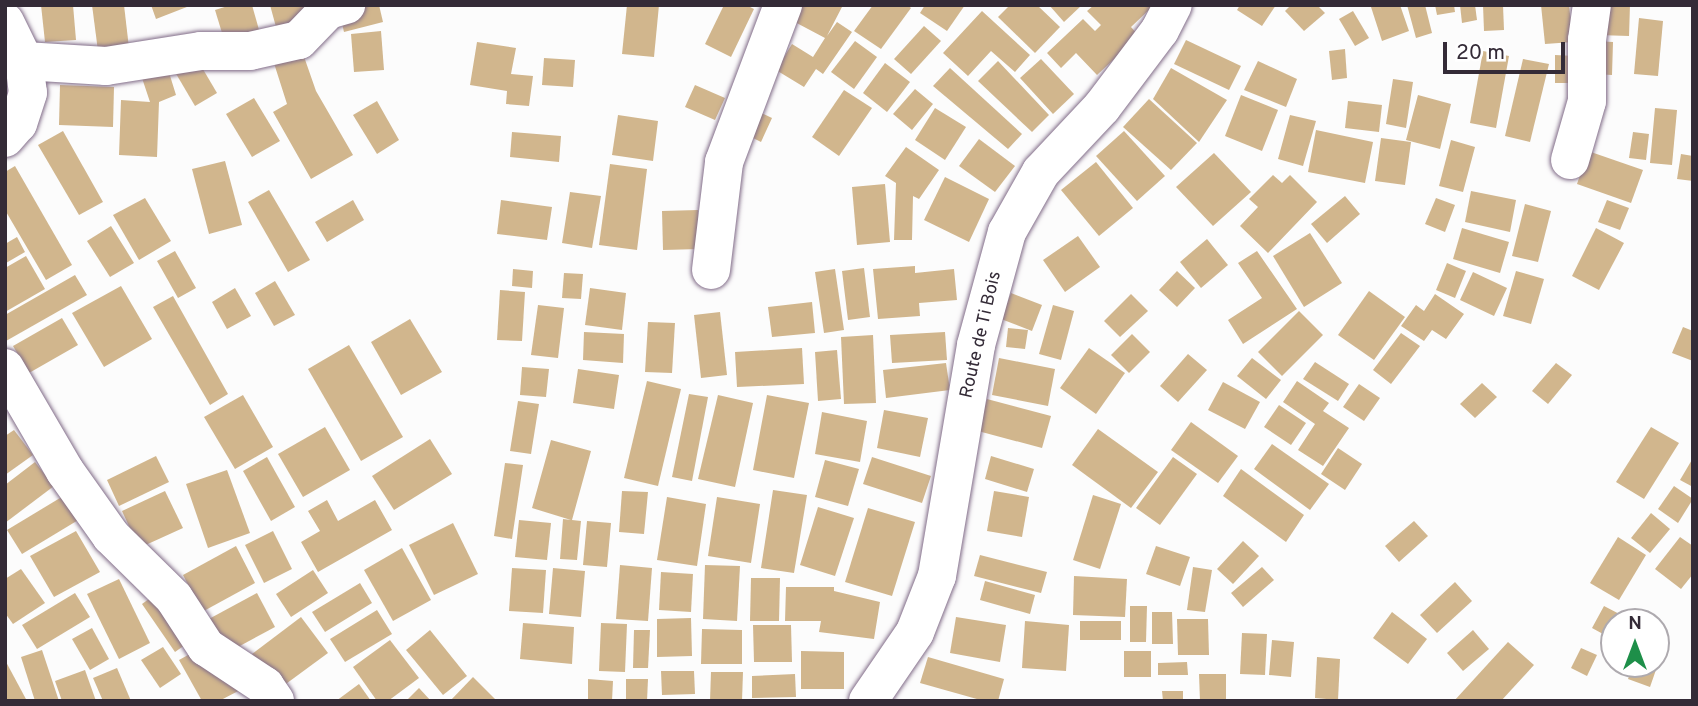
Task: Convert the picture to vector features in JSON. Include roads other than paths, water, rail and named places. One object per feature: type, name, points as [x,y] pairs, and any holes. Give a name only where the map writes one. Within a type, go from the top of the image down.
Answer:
[{"type":"street","points":[[24,61],[106,65],[201,51],[250,51],[299,40],[328,10],[346,5]]},
{"type":"street","points":[[710,270],[724,162],[783,5]]},
{"type":"street","name":"Route de Ti Bois","points":[[867,701],[915,632],[937,576],[976,345],[1007,232],[1041,172],[1102,107],[1160,30],[1173,5]]},
{"type":"street","points":[[1570,160],[1587,101],[1587,40],[1592,5]]},
{"type":"street","points":[[5,22],[24,61],[28,93],[18,123],[5,138]]},
{"type":"street","points":[[5,368],[65,471],[111,536],[174,598],[206,647],[265,686],[275,701]]}]
